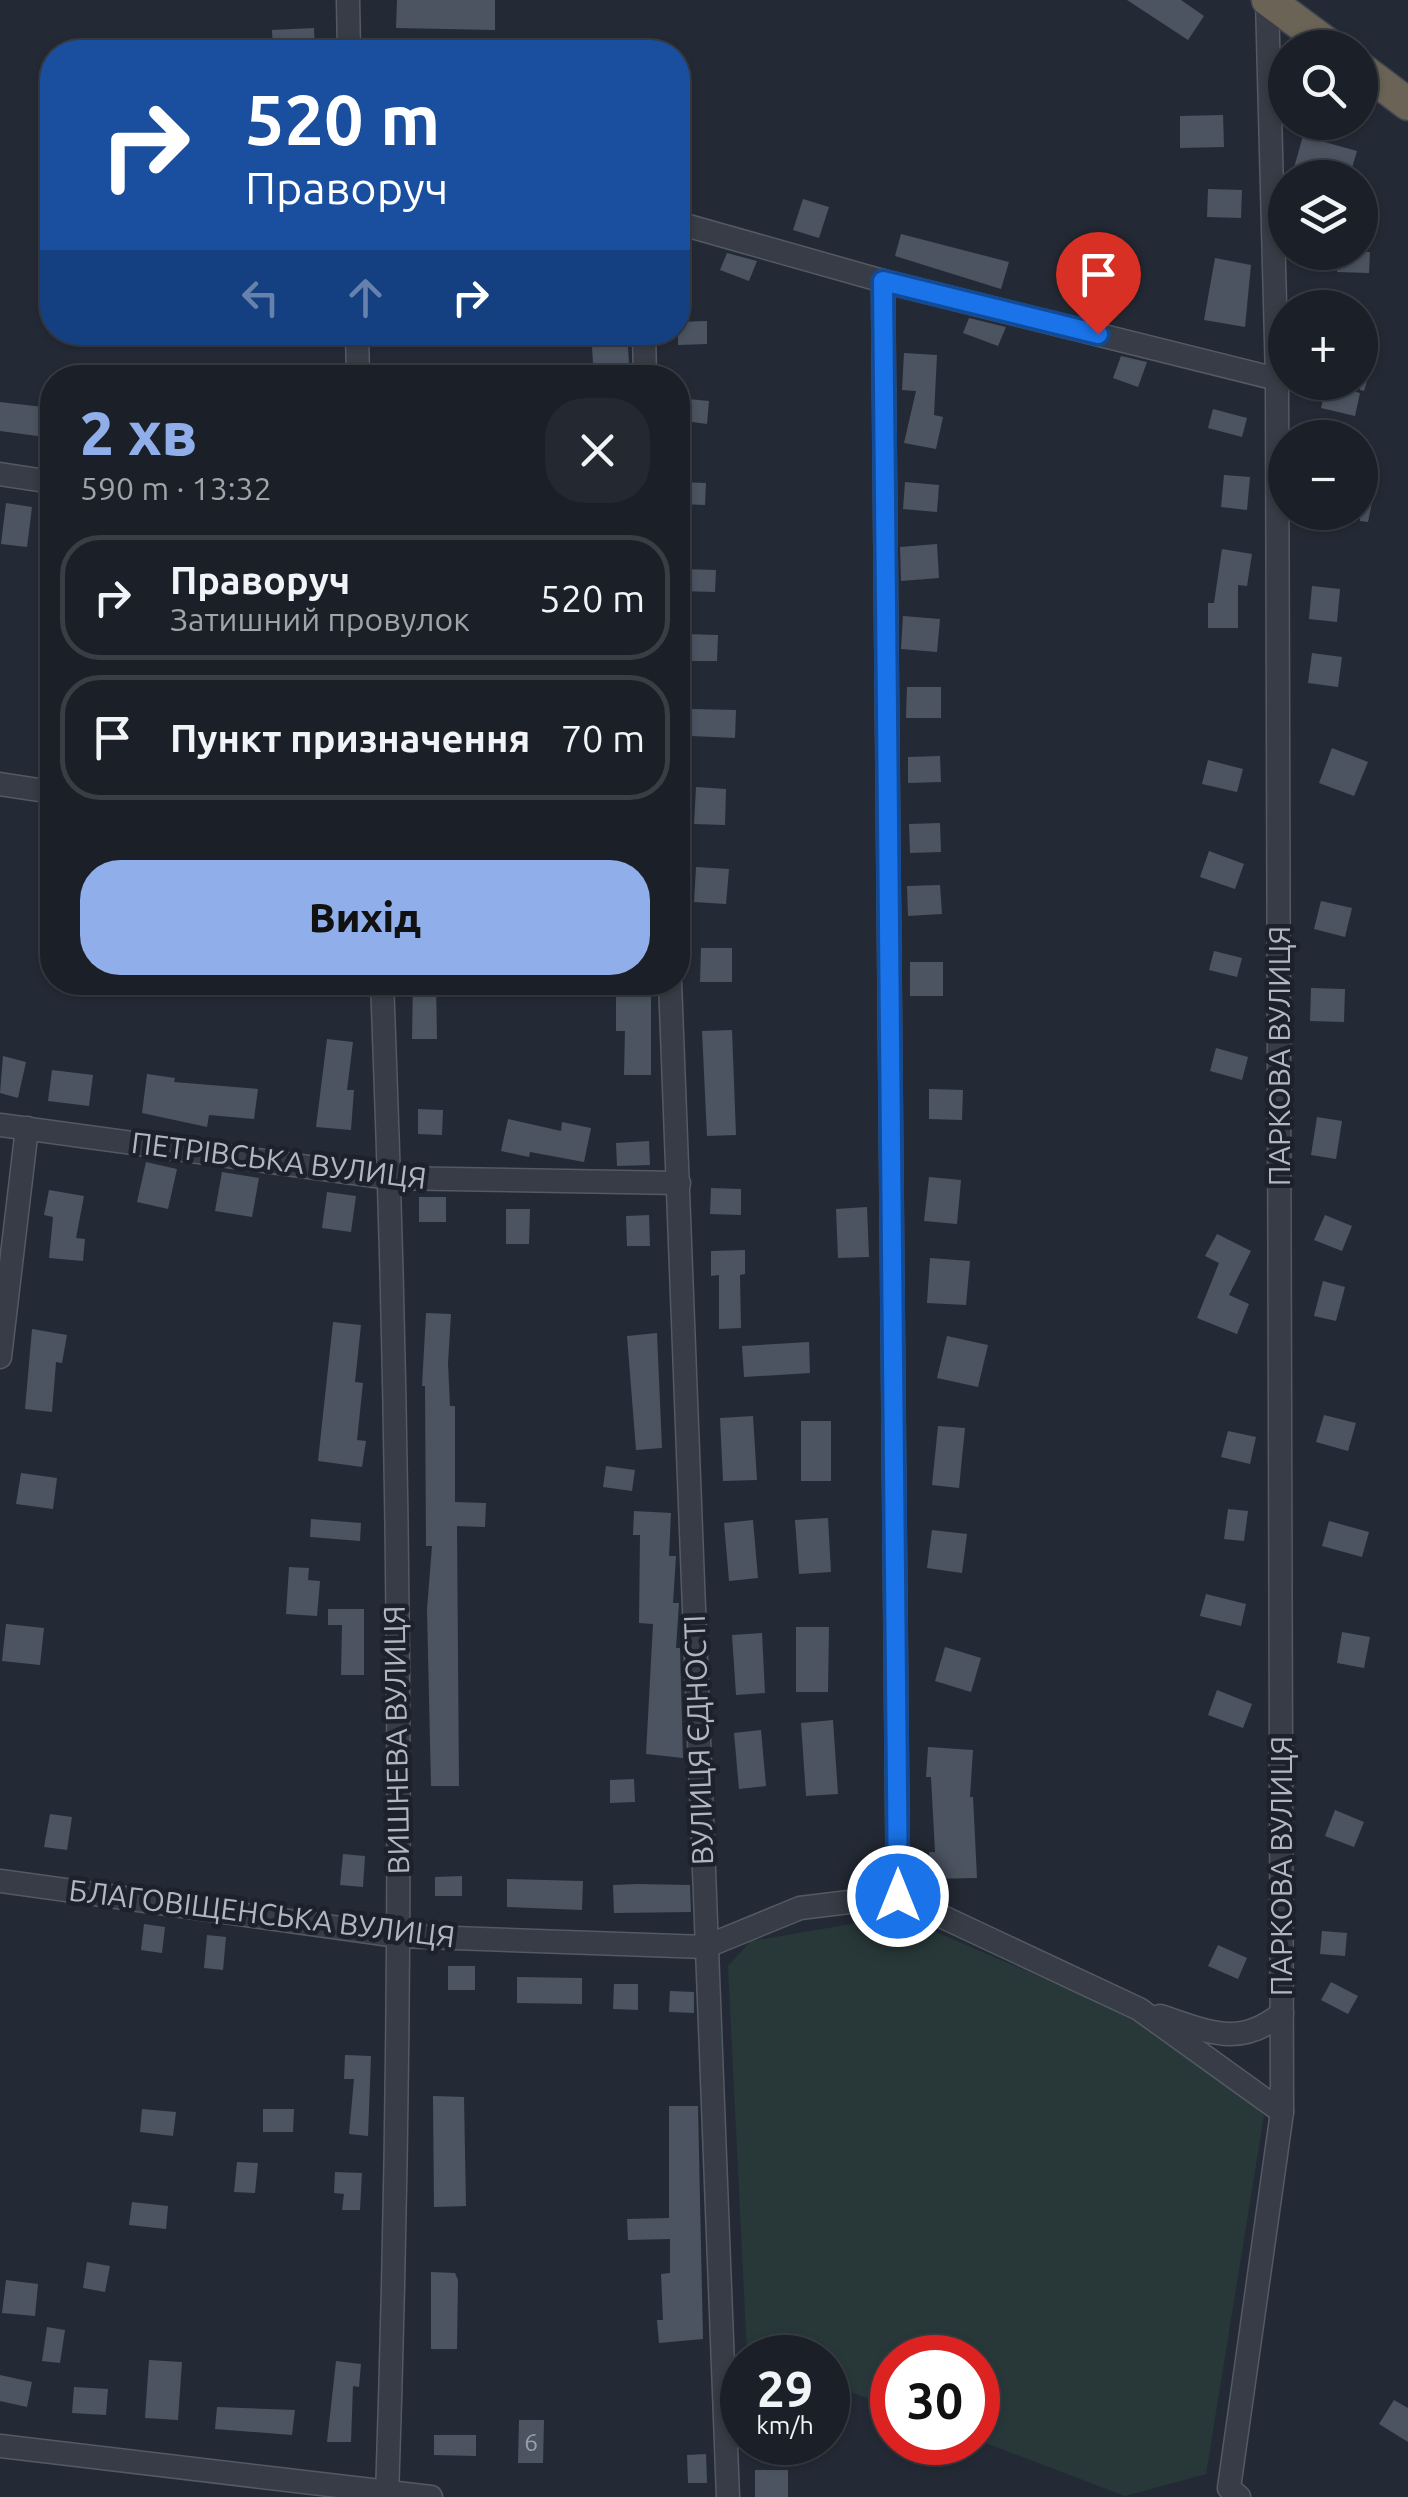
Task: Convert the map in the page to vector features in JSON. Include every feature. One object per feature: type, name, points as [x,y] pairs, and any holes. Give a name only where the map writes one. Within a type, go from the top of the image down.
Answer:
[{"type":"highway","points":[[1268,0],[1309,30]]},
{"type":"highway","points":[[1378,82],[1408,104]]},
{"type":"street","points":[[348,0],[349,40]]},
{"type":"street","name":"ПАРКОВА ВУЛИЦЯ","points":[[1268,0],[1274,290]]},
{"type":"street","points":[[690,225],[883,281],[1268,377]]},
{"type":"street","points":[[883,281],[898,1896]]},
{"type":"street","name":"ПАРКОВА ВУЛИЦЯ","points":[[1240,2497],[1230,2488],[1282,2112],[1276,400]]},
{"type":"street","points":[[0,474],[40,480]]},
{"type":"street","points":[[0,784],[40,790]]},
{"type":"street","name":"ВИШНЕВА ВУЛИЦЯ","points":[[383,995],[390,1178],[398,1936],[387,2494]]},
{"type":"street","name":"ВУЛИЦЯ ЄДНОСТІ","points":[[671,995],[728,2497]]},
{"type":"street","name":"ПЕТРІВСЬКА ВУЛИЦЯ","points":[[0,1125],[390,1178],[680,1184]]},
{"type":"street","points":[[0,1358],[27,1128]]},
{"type":"street","name":"БЛАГОВІЩЕНСЬКА ВУЛИЦЯ","points":[[0,1881],[398,1936],[705,1947]]},
{"type":"street","points":[[705,1947],[800,1908],[898,1896],[1139,2009],[1211,2032],[1240,2036],[1264,2028],[1282,2013]]},
{"type":"street","points":[[1139,2009],[1282,2112]]},
{"type":"street","points":[[0,2446],[431,2497]]},
{"type":"shaded area","points":[[899,1916],[1144,2022],[1264,2115],[1206,2474],[1125,2496],[1000,2448],[1000,2335],[870,2335],[870,2399],[850,2392],[850,2335],[746,2335],[728,1966],[751,1941]]},
{"type":"building","points":[[397,0],[495,0],[495,30],[396,28]]},
{"type":"building","points":[[1127,0],[1181,0],[1204,16],[1188,40]]},
{"type":"building","points":[[314,28],[315,40],[272,40],[272,30]]},
{"type":"building","points":[[1223,115],[1224,147],[1180,148],[1180,116]]},
{"type":"building","points":[[1302,140],[1317,140],[1357,151],[1354,160],[1296,160]]},
{"type":"building","points":[[1208,189],[1242,190],[1241,218],[1207,217]]},
{"type":"building","points":[[803,199],[829,207],[819,238],[793,230]]},
{"type":"building","points":[[901,234],[1009,262],[1001,289],[895,256]]},
{"type":"building","points":[[727,253],[757,261],[749,281],[720,270]]},
{"type":"building","points":[[1215,258],[1251,265],[1245,327],[1204,320]]},
{"type":"building","points":[[1337,270],[1369,270],[1369,273]]},
{"type":"building","points":[[969,318],[1006,327],[998,346],[963,333]]},
{"type":"building","points":[[707,321],[707,344],[690,345],[690,322]]},
{"type":"building","points":[[592,345],[628,345],[629,365],[593,365]]},
{"type":"building","points":[[904,353],[937,355],[934,415],[943,417],[936,449],[904,443],[916,391],[902,390]]},
{"type":"building","points":[[1121,356],[1147,362],[1138,387],[1113,378]]},
{"type":"building","points":[[690,399],[709,401],[707,424],[690,422]]},
{"type":"building","points":[[1323,400],[1358,400],[1355,416],[1321,408]]},
{"type":"building","points":[[0,402],[40,407],[40,436],[0,431]]},
{"type":"building","points":[[1213,409],[1247,418],[1242,437],[1208,428]]},
{"type":"building","points":[[1224,475],[1250,477],[1247,510],[1221,507]]},
{"type":"building","points":[[690,482],[706,483],[705,505],[690,504]]},
{"type":"building","points":[[905,482],[939,485],[937,512],[903,509]]},
{"type":"building","points":[[6,503],[32,507],[27,547],[1,544]]},
{"type":"building","points":[[937,544],[939,578],[901,581],[900,547]]},
{"type":"building","points":[[1222,549],[1252,554],[1247,586],[1238,585],[1238,628],[1208,628],[1208,603],[1214,603]]},
{"type":"building","points":[[690,569],[716,570],[715,592],[690,591]]},
{"type":"building","points":[[1312,586],[1340,589],[1337,622],[1309,619]]},
{"type":"building","points":[[903,616],[940,619],[937,652],[901,649]]},
{"type":"building","points":[[690,634],[718,635],[717,661],[690,661]]},
{"type":"building","points":[[1312,653],[1342,657],[1338,687],[1308,683]]},
{"type":"building","points":[[907,687],[941,687],[941,718],[906,718]]},
{"type":"building","points":[[692,709],[736,710],[735,738],[691,736]]},
{"type":"building","points":[[1332,748],[1368,762],[1354,796],[1319,783]]},
{"type":"building","points":[[940,756],[941,782],[908,783],[908,757]]},
{"type":"building","points":[[1208,760],[1243,769],[1237,792],[1202,784]]},
{"type":"building","points":[[696,787],[726,789],[725,825],[694,824]]},
{"type":"building","points":[[940,823],[941,852],[910,853],[909,824]]},
{"type":"building","points":[[1209,851],[1244,864],[1235,889],[1200,877]]},
{"type":"building","points":[[696,867],[729,869],[726,904],[694,902]]},
{"type":"building","points":[[940,885],[942,914],[908,916],[907,886]]},
{"type":"building","points":[[1321,901],[1352,908],[1345,937],[1314,929]]},
{"type":"building","points":[[701,948],[732,948],[732,982],[700,982]]},
{"type":"building","points":[[1214,951],[1242,958],[1237,977],[1209,970]]},
{"type":"building","points":[[910,962],[943,962],[943,996],[910,996]]},
{"type":"building","points":[[1311,988],[1345,989],[1344,1022],[1310,1021]]},
{"type":"building","points":[[413,995],[436,995],[437,1039],[412,1039]]},
{"type":"building","points":[[616,996],[651,996],[651,1075],[624,1075],[625,1031],[616,1031]]},
{"type":"building","points":[[732,1030],[736,1135],[707,1136],[702,1031]]},
{"type":"building","points":[[327,1039],[353,1042],[347,1090],[354,1090],[351,1130],[316,1127]]},
{"type":"building","points":[[1216,1048],[1248,1057],[1242,1080],[1210,1071]]},
{"type":"building","points":[[3,1056],[26,1062],[18,1098],[0,1093]]},
{"type":"building","points":[[52,1070],[93,1075],[89,1106],[48,1101]]},
{"type":"building","points":[[147,1074],[175,1078],[174,1082],[258,1089],[254,1119],[209,1115],[207,1127],[142,1113]]},
{"type":"building","points":[[929,1089],[963,1090],[962,1120],[929,1119]]},
{"type":"building","points":[[418,1109],[443,1110],[442,1135],[418,1134]]},
{"type":"building","points":[[1317,1117],[1342,1121],[1336,1159],[1311,1155]]},
{"type":"building","points":[[508,1119],[561,1131],[562,1122],[591,1128],[584,1162],[501,1151]]},
{"type":"building","points":[[649,1141],[650,1165],[617,1166],[616,1143]]},
{"type":"building","points":[[146,1162],[177,1169],[168,1209],[137,1202]]},
{"type":"building","points":[[222,1172],[259,1178],[252,1217],[215,1211]]},
{"type":"building","points":[[929,1177],[961,1180],[957,1224],[924,1221]]},
{"type":"building","points":[[711,1188],[741,1189],[741,1215],[710,1214]]},
{"type":"building","points":[[49,1190],[84,1196],[76,1238],[85,1239],[83,1261],[49,1258],[53,1217],[44,1215]]},
{"type":"building","points":[[327,1192],[356,1196],[351,1232],[322,1228]]},
{"type":"building","points":[[419,1197],[446,1197],[446,1222],[419,1222]]},
{"type":"building","points":[[867,1207],[869,1257],[838,1258],[836,1209]]},
{"type":"building","points":[[506,1209],[530,1209],[529,1244],[506,1244]]},
{"type":"building","points":[[649,1215],[650,1246],[627,1246],[626,1216]]},
{"type":"building","points":[[1325,1215],[1352,1226],[1342,1251],[1314,1240]]},
{"type":"building","points":[[1217,1234],[1251,1251],[1229,1295],[1249,1304],[1237,1334],[1197,1318],[1219,1263],[1205,1256]]},
{"type":"building","points":[[745,1250],[745,1274],[740,1275],[741,1328],[719,1329],[719,1275],[711,1276],[711,1251]]},
{"type":"building","points":[[930,1258],[970,1261],[966,1305],[927,1303]]},
{"type":"building","points":[[1323,1281],[1345,1287],[1336,1321],[1314,1316]]},
{"type":"building","points":[[426,1313],[451,1314],[448,1363],[450,1406],[455,1406],[455,1502],[486,1503],[485,1527],[457,1526],[459,1786],[431,1786],[427,1609],[432,1546],[426,1546],[422,1386]]},
{"type":"building","points":[[333,1322],[361,1325],[355,1382],[363,1383],[357,1440],[366,1441],[362,1467],[318,1461]]},
{"type":"building","points":[[32,1329],[67,1335],[62,1363],[56,1362],[52,1412],[25,1409]]},
{"type":"building","points":[[657,1333],[662,1448],[636,1450],[627,1336]]},
{"type":"building","points":[[947,1336],[988,1345],[978,1387],[937,1378]]},
{"type":"building","points":[[809,1342],[810,1373],[744,1377],[742,1346]]},
{"type":"building","points":[[1324,1415],[1356,1423],[1348,1451],[1316,1442]]},
{"type":"building","points":[[753,1416],[757,1480],[723,1481],[720,1418]]},
{"type":"building","points":[[801,1421],[831,1421],[831,1481],[801,1481]]},
{"type":"building","points":[[938,1426],[965,1428],[959,1488],[932,1485]]},
{"type":"building","points":[[1228,1431],[1256,1437],[1250,1464],[1221,1457]]},
{"type":"building","points":[[606,1466],[635,1470],[632,1491],[603,1487]]},
{"type":"building","points":[[21,1473],[57,1478],[53,1509],[16,1504]]},
{"type":"building","points":[[1228,1509],[1248,1511],[1244,1541],[1224,1539]]},
{"type":"building","points":[[634,1511],[671,1513],[669,1556],[676,1556],[673,1603],[679,1603],[676,1648],[680,1648],[683,1758],[646,1754],[653,1624],[639,1623],[640,1535],[633,1535]]},
{"type":"building","points":[[828,1518],[831,1572],[799,1574],[795,1520]]},
{"type":"building","points":[[311,1519],[361,1523],[360,1541],[310,1537]]},
{"type":"building","points":[[753,1520],[758,1578],[729,1581],[724,1523]]},
{"type":"building","points":[[1329,1521],[1369,1532],[1362,1557],[1322,1546]]},
{"type":"building","points":[[932,1530],[967,1534],[962,1573],[927,1568]]},
{"type":"building","points":[[289,1567],[309,1568],[308,1580],[320,1581],[317,1616],[286,1614]]},
{"type":"building","points":[[1206,1594],[1246,1604],[1241,1626],[1200,1616]]},
{"type":"building","points":[[328,1609],[364,1609],[364,1675],[341,1675],[342,1625],[328,1625]]},
{"type":"building","points":[[6,1624],[44,1628],[40,1665],[2,1661]]},
{"type":"building","points":[[796,1627],[829,1627],[828,1692],[796,1692]]},
{"type":"building","points":[[1342,1632],[1370,1637],[1364,1668],[1337,1663]]},
{"type":"building","points":[[762,1633],[765,1693],[736,1695],[732,1635]]},
{"type":"building","points":[[945,1647],[981,1658],[971,1692],[935,1681]]},
{"type":"building","points":[[1217,1690],[1252,1704],[1243,1728],[1208,1715]]},
{"type":"building","points":[[833,1720],[838,1794],[806,1796],[801,1723]]},
{"type":"building","points":[[761,1730],[766,1786],[739,1789],[734,1733]]},
{"type":"building","points":[[928,1747],[973,1750],[970,1797],[977,1878],[929,1879],[929,1852],[935,1852],[931,1777],[926,1777]]},
{"type":"building","points":[[634,1779],[635,1802],[610,1803],[610,1780]]},
{"type":"building","points":[[1335,1810],[1364,1822],[1354,1847],[1325,1836]]},
{"type":"building","points":[[50,1814],[72,1817],[67,1850],[44,1847]]},
{"type":"building","points":[[343,1854],[365,1856],[363,1887],[340,1885]]},
{"type":"building","points":[[462,1876],[462,1896],[435,1896],[435,1877]]},
{"type":"building","points":[[507,1879],[583,1881],[582,1910],[507,1907]]},
{"type":"building","points":[[613,1885],[690,1885],[691,1912],[614,1913]]},
{"type":"building","points":[[144,1924],[165,1927],[162,1953],[141,1950]]},
{"type":"building","points":[[1322,1931],[1347,1933],[1345,1956],[1320,1954]]},
{"type":"building","points":[[207,1935],[226,1937],[223,1970],[204,1968]]},
{"type":"building","points":[[1218,1945],[1247,1958],[1238,1979],[1208,1966]]},
{"type":"building","points":[[448,1966],[475,1966],[475,1990],[448,1990]]},
{"type":"building","points":[[517,1977],[582,1978],[582,2004],[517,2003]]},
{"type":"building","points":[[1331,1982],[1358,1996],[1348,2014],[1321,2000]]},
{"type":"building","points":[[614,1984],[638,1984],[638,2010],[613,2009]]},
{"type":"building","points":[[670,1991],[694,1992],[694,2013],[669,2012]]},
{"type":"building","points":[[345,2055],[371,2056],[368,2136],[349,2134],[354,2079],[344,2079]]},
{"type":"building","points":[[433,2096],[464,2097],[466,2206],[434,2207]]},
{"type":"building","points":[[669,2106],[698,2106],[703,2339],[659,2343],[657,2320],[663,2320],[661,2274],[670,2273],[670,2239],[628,2240],[627,2219],[669,2218]]},
{"type":"building","points":[[142,2109],[176,2112],[173,2136],[140,2132]]},
{"type":"building","points":[[263,2109],[294,2109],[293,2132],[263,2132]]},
{"type":"building","points":[[237,2162],[258,2163],[255,2193],[234,2192]]},
{"type":"building","points":[[335,2172],[362,2173],[360,2210],[342,2210],[344,2194],[334,2193]]},
{"type":"building","points":[[132,2202],[168,2206],[166,2229],[129,2225]]},
{"type":"building","points":[[87,2262],[110,2266],[105,2292],[83,2288]]},
{"type":"building","points":[[431,2272],[455,2273],[458,2280],[457,2349],[431,2349]]},
{"type":"building","points":[[6,2280],[38,2284],[35,2316],[2,2313]]},
{"type":"building","points":[[47,2327],[65,2330],[60,2363],[42,2361]]},
{"type":"building","points":[[149,2360],[182,2362],[178,2420],[145,2418]]},
{"type":"building","points":[[336,2361],[361,2364],[359,2387],[353,2386],[351,2442],[327,2442]]},
{"type":"building","points":[[0,2375],[32,2382],[27,2407],[0,2401]]},
{"type":"building","points":[[74,2387],[108,2389],[106,2415],[72,2413]]},
{"type":"building","points":[[1394,2400],[1408,2408],[1408,2442],[1379,2424]]},
{"type":"building","points":[[217,2407],[295,2410],[292,2435],[215,2429]]},
{"type":"building","points":[[519,2420],[544,2420],[543,2463],[518,2463]]},
{"type":"building","points":[[434,2435],[476,2435],[476,2456],[434,2455]]},
{"type":"building","points":[[706,2454],[707,2483],[688,2483],[687,2455]]},
{"type":"building","points":[[755,2470],[788,2470],[788,2497],[755,2497]]},
{"type":"route","points":[[898,1896],[883,281],[1098,334]]}]
